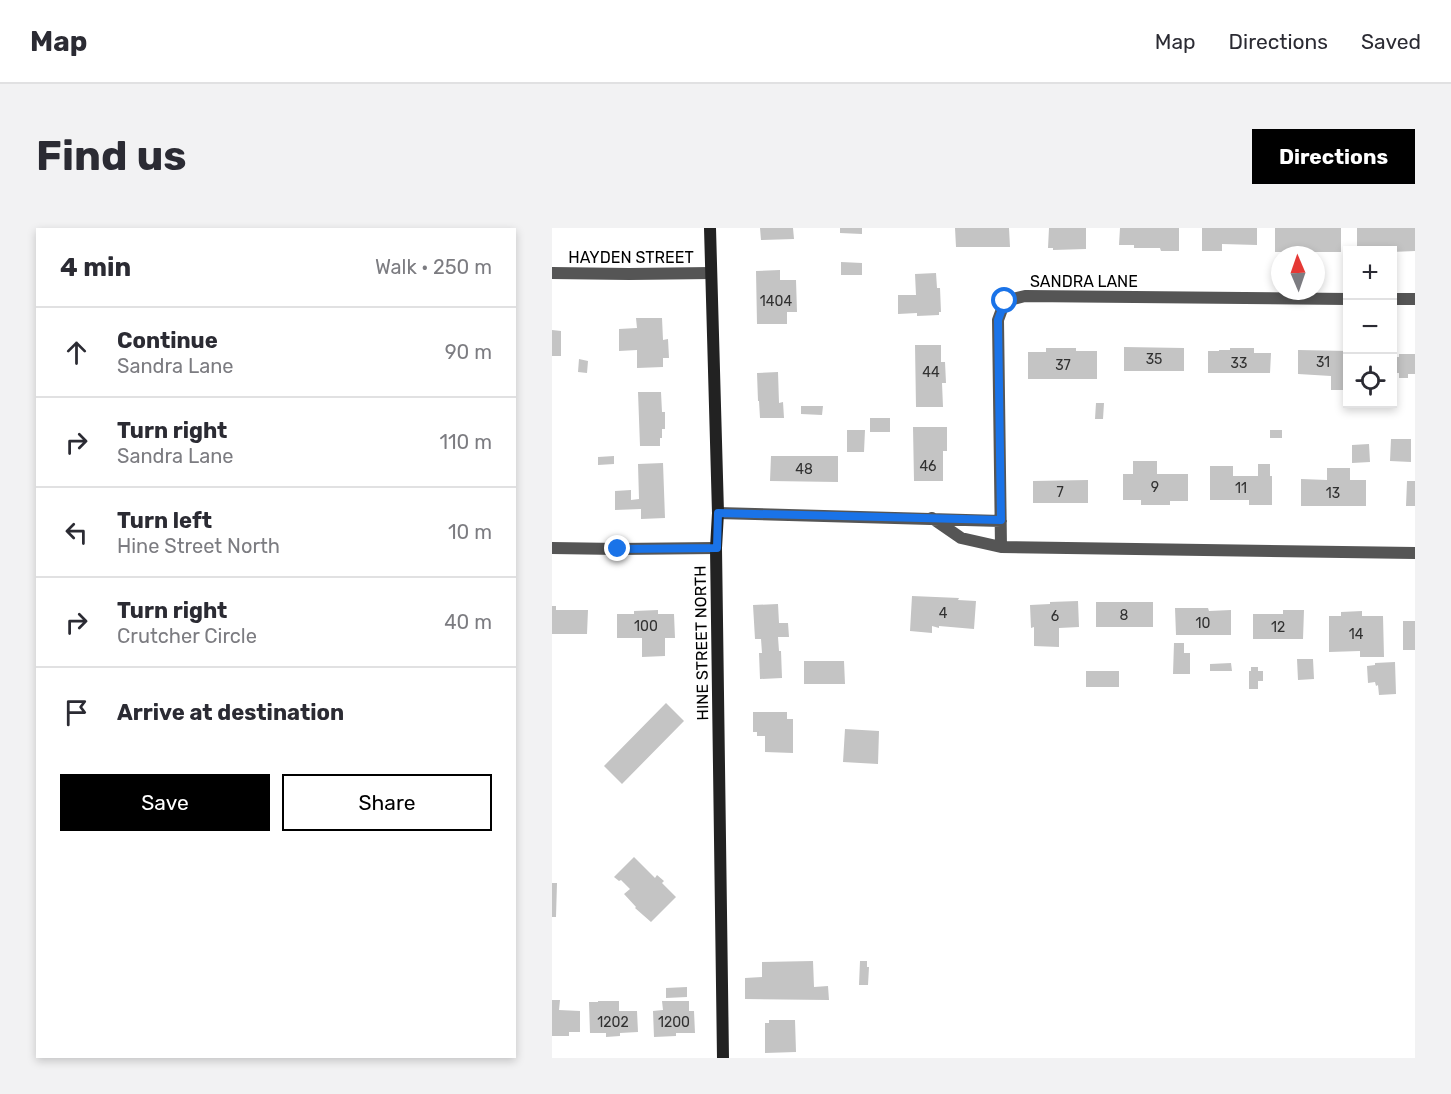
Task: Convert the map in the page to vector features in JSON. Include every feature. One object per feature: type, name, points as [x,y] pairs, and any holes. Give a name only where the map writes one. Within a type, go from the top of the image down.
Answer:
[{"type":"street","name":"HINE STREET NORTH","points":[[710,228],[718,513],[723,1058]]},
{"type":"street","name":"HAYDEN STREET","points":[[552,273],[711,273]]},
{"type":"street","name":"SANDRA LANE","points":[[1001,548],[998,320],[1005,301],[1025,296],[1343,299]]},
{"type":"street","points":[[1397,299],[1415,299]]},
{"type":"street","points":[[718,513],[1001,520]]},
{"type":"street","points":[[932,518],[961,538],[1001,548],[1415,553]]},
{"type":"street","points":[[552,548],[717,548]]},
{"type":"building","points":[[760,228],[793,228],[794,239],[761,240]]},
{"type":"building","points":[[840,228],[862,228],[862,234],[840,233]]},
{"type":"building","points":[[955,228],[1009,228],[1010,247],[956,247]]},
{"type":"building","points":[[1049,228],[1086,228],[1086,249],[1053,250],[1053,248],[1048,248]]},
{"type":"building","points":[[1120,228],[1179,228],[1179,251],[1119,245]]},
{"type":"building","points":[[1202,228],[1257,228],[1257,245],[1222,244],[1222,251],[1202,251]]},
{"type":"building","points":[[1275,228],[1341,228],[1341,252],[1325,252],[1325,246],[1275,246]]},
{"type":"building","points":[[1357,228],[1415,228],[1415,251],[1397,252],[1397,246],[1357,246]]},
{"type":"building","points":[[841,262],[862,263],[862,275],[841,275]]},
{"type":"building","points":[[780,270],[780,280],[796,280],[797,312],[787,312],[787,324],[757,324],[756,271]]},
{"type":"building","points":[[936,273],[937,288],[940,288],[941,312],[939,315],[898,314],[898,295],[916,295],[915,274]]},
{"type":"building","points":[[636,318],[662,318],[663,340],[668,339],[669,358],[663,358],[663,367],[637,368],[637,350],[619,351],[619,329],[637,328]]},
{"type":"building","points":[[552,330],[561,331],[561,356],[552,356]]},
{"type":"building","points":[[915,345],[941,345],[941,362],[945,362],[946,383],[942,383],[943,407],[916,407]]},
{"type":"building","points":[[1124,347],[1184,348],[1184,371],[1124,371]]},
{"type":"building","points":[[1046,348],[1097,351],[1097,379],[1028,379],[1028,352],[1046,352]]},
{"type":"building","points":[[1230,348],[1254,348],[1254,353],[1271,353],[1270,373],[1208,373],[1208,351],[1230,350]]},
{"type":"building","points":[[1298,350],[1343,351],[1343,390],[1331,390],[1331,376],[1298,374]]},
{"type":"building","points":[[1399,354],[1415,354],[1415,374],[1408,374],[1408,378],[1399,378],[1397,357]]},
{"type":"building","points":[[579,359],[588,361],[587,373],[578,372]]},
{"type":"building","points":[[778,372],[779,403],[783,402],[784,418],[760,418],[757,373]]},
{"type":"building","points":[[638,392],[661,392],[662,412],[665,412],[665,429],[662,429],[660,446],[640,446]]},
{"type":"building","points":[[1096,403],[1104,403],[1103,419],[1095,419]]},
{"type":"building","points":[[801,406],[823,406],[822,415],[801,414]]},
{"type":"building","points":[[870,418],[890,418],[890,432],[870,432]]},
{"type":"building","points":[[913,427],[947,427],[947,451],[943,451],[943,481],[914,481]]},
{"type":"building","points":[[847,430],[865,430],[864,452],[847,452]]},
{"type":"building","points":[[1270,430],[1282,430],[1282,438],[1270,438]]},
{"type":"building","points":[[1391,439],[1411,439],[1411,462],[1390,461]]},
{"type":"building","points":[[1369,444],[1370,462],[1352,463],[1352,445]]},
{"type":"building","points":[[614,456],[614,464],[598,465],[598,457]]},
{"type":"building","points":[[771,456],[838,456],[838,482],[770,481]]},
{"type":"building","points":[[1133,461],[1157,461],[1157,474],[1188,474],[1188,501],[1170,501],[1170,505],[1141,505],[1141,500],[1123,500],[1123,474],[1133,474]]},
{"type":"building","points":[[663,463],[665,518],[641,519],[641,509],[615,510],[615,491],[631,490],[631,500],[639,499],[638,464]]},
{"type":"building","points":[[1258,464],[1270,464],[1272,505],[1249,505],[1249,500],[1210,500],[1210,466],[1233,466],[1233,476],[1258,476]]},
{"type":"building","points":[[1327,468],[1350,468],[1350,480],[1366,480],[1366,506],[1301,506],[1301,479],[1327,480]]},
{"type":"building","points":[[1088,480],[1088,503],[1033,503],[1033,481]]},
{"type":"building","points":[[1407,481],[1415,481],[1415,506],[1406,506]]},
{"type":"building","points":[[912,596],[976,601],[974,629],[932,626],[932,633],[910,631]]},
{"type":"building","points":[[1078,601],[1079,627],[1059,628],[1059,647],[1034,646],[1034,627],[1031,628],[1030,605]]},
{"type":"building","points":[[1096,602],[1153,602],[1153,627],[1096,627]]},
{"type":"building","points":[[778,604],[779,623],[788,623],[789,637],[778,637],[782,678],[760,679],[761,639],[755,639],[753,605]]},
{"type":"building","points":[[552,606],[556,606],[556,610],[588,610],[587,634],[552,634]]},
{"type":"building","points":[[1175,608],[1231,610],[1231,635],[1176,635]]},
{"type":"building","points":[[658,610],[658,614],[674,614],[675,638],[665,638],[665,656],[642,657],[642,638],[617,638],[617,614]]},
{"type":"building","points":[[1283,610],[1304,610],[1303,639],[1253,639],[1253,614],[1283,614]]},
{"type":"building","points":[[1362,611],[1362,616],[1383,616],[1384,657],[1360,657],[1360,651],[1329,652],[1329,616],[1341,616],[1341,612]]},
{"type":"building","points":[[1403,621],[1415,621],[1415,650],[1403,650]]},
{"type":"building","points":[[1174,643],[1184,643],[1184,653],[1190,653],[1190,674],[1173,674]]},
{"type":"building","points":[[1297,659],[1313,659],[1314,679],[1298,680]]},
{"type":"building","points":[[804,661],[844,661],[845,684],[804,684]]},
{"type":"building","points":[[1395,662],[1396,694],[1379,695],[1378,685],[1376,686],[1375,682],[1368,683],[1367,666],[1375,665],[1375,663]]},
{"type":"building","points":[[1231,663],[1232,671],[1210,671],[1210,664]]},
{"type":"building","points":[[1251,667],[1258,667],[1258,671],[1263,671],[1263,681],[1258,681],[1258,689],[1249,689]]},
{"type":"building","points":[[1086,671],[1119,671],[1119,687],[1086,687]]},
{"type":"building","points":[[666,703],[684,721],[622,784],[604,766]]},
{"type":"building","points":[[753,712],[787,712],[787,719],[793,719],[793,753],[765,752],[765,736],[757,736],[757,732],[753,732]]},
{"type":"building","points":[[845,729],[879,731],[878,764],[843,762]]},
{"type":"building","points":[[634,857],[655,878],[657,875],[664,881],[662,883],[676,897],[651,922],[624,894],[630,889],[614,877]]},
{"type":"building","points":[[552,883],[557,883],[556,917],[552,917]]},
{"type":"building","points":[[813,961],[814,987],[828,986],[829,1000],[745,999],[745,978],[762,977],[762,962]]},
{"type":"building","points":[[860,961],[867,961],[867,967],[869,967],[868,985],[859,985]]},
{"type":"building","points":[[687,987],[687,997],[666,998],[666,988]]},
{"type":"building","points":[[552,1000],[560,1000],[559,1010],[580,1011],[580,1032],[569,1032],[569,1036],[552,1036]]},
{"type":"building","points":[[619,1001],[619,1011],[637,1011],[638,1032],[606,1037],[606,1033],[590,1033],[589,1002]]},
{"type":"building","points":[[662,1001],[689,1001],[689,1011],[694,1011],[695,1033],[676,1033],[676,1036],[654,1037],[653,1011],[663,1010]]},
{"type":"building","points":[[769,1020],[795,1020],[796,1052],[765,1053],[765,1023],[769,1023]]},
{"type":"route","points":[[618,549],[717,548],[718,513],[1001,520],[998,320],[1005,301]]}]
